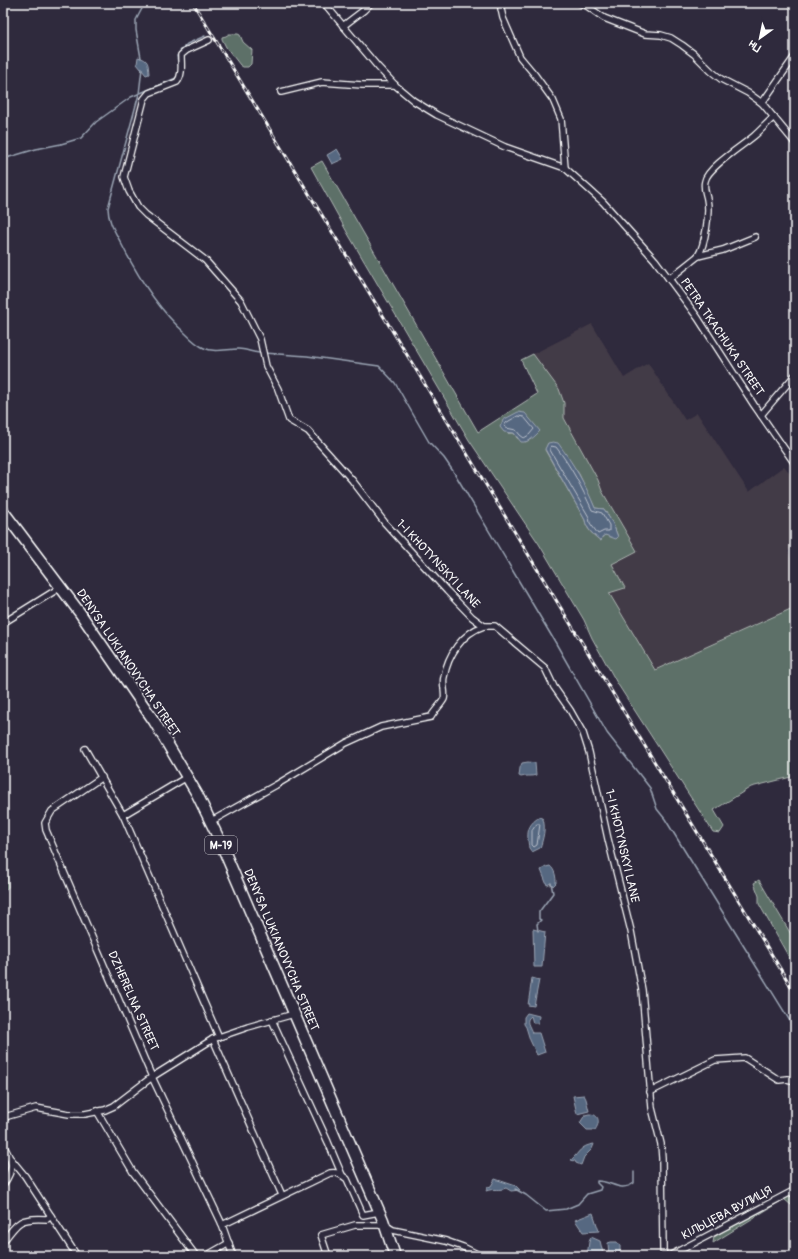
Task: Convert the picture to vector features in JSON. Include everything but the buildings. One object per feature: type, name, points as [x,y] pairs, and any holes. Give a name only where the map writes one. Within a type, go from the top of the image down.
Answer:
[{"type":"highway","name":"DENYSA LUKIANOVYCHA STREET","points":[[3,511],[61,587],[154,721],[187,777],[219,839],[379,1212]]},
{"type":"highway","name":"М-19","points":[[379,1212],[395,1256]]},
{"type":"street","name":"PETRA TKACHUKA STREET","points":[[324,3],[378,67],[395,85],[414,101],[437,115],[505,147],[565,168],[603,202],[655,260],[698,318],[761,415],[795,464]]},
{"type":"street","points":[[343,26],[371,3]]},
{"type":"street","points":[[502,3],[502,18],[520,57],[536,75],[553,100],[561,119],[565,168]]},
{"type":"street","points":[[580,3],[604,18],[645,34],[661,35],[671,38],[694,54],[721,79],[748,93],[762,103],[795,143]]},
{"type":"street","name":"1-I KHOTYNSKYI LANE","points":[[208,40],[187,50],[181,55],[182,71],[180,79],[177,82],[149,93],[144,99],[124,177],[129,191],[138,207],[146,215],[205,260],[241,301],[260,340],[266,366],[278,389],[289,420],[308,431],[352,480],[386,523],[472,617],[484,626],[495,626],[545,668],[554,687],[570,710],[583,733],[596,777],[608,839],[632,939],[642,990],[650,1092],[652,1108],[661,1144],[662,1249],[664,1256]]},
{"type":"street","points":[[762,103],[795,56]]},
{"type":"street","points":[[281,92],[322,82],[362,85],[395,85]]},
{"type":"street","points":[[669,279],[698,256],[701,251],[707,219],[708,200],[704,188],[704,180],[715,166],[755,135],[774,117]]},
{"type":"street","points":[[698,256],[723,250],[755,237]]},
{"type":"street","points":[[761,415],[795,375]]},
{"type":"street","points":[[3,623],[61,587]]},
{"type":"street","points":[[210,822],[346,743],[381,727],[431,717],[444,698],[443,678],[453,652],[467,635],[476,628],[484,626]]},
{"type":"street","points":[[85,749],[123,815],[219,1037]]},
{"type":"street","name":"DZHERELNA STREET","points":[[102,777],[52,811],[45,823],[46,830],[152,1077],[222,1224],[233,1256]]},
{"type":"street","points":[[123,815],[187,777]]},
{"type":"street","points":[[3,1119],[8,1116],[36,1108],[69,1114],[85,1114],[97,1112],[114,1106],[152,1077],[213,1040],[294,1014]]},
{"type":"street","points":[[272,1020],[342,1175]]},
{"type":"street","points":[[213,1040],[282,1195]]},
{"type":"street","points":[[650,1092],[715,1060],[745,1058],[779,1080],[787,1079],[795,1081]]},
{"type":"street","points":[[97,1112],[133,1172],[196,1256]]},
{"type":"street","points":[[3,1145],[11,1158],[26,1176],[77,1256]]},
{"type":"street","points":[[3,1184],[12,1169],[11,1158]]},
{"type":"street","points":[[222,1224],[330,1173],[336,1172],[346,1179],[362,1215],[379,1212]]},
{"type":"street","name":"КІЛЬЦЕВА ВУЛИЦЯ","points":[[669,1256],[795,1190]]},
{"type":"street","points":[[3,1242],[17,1224],[25,1219],[47,1219],[51,1216]]},
{"type":"street","points":[[328,1256],[321,1236],[355,1225],[385,1225],[393,1230],[446,1241],[481,1256]]},
{"type":"street","points":[[206,1256],[229,1243]]},
{"type":"shaded area","points":[[592,324],[624,378],[648,363],[685,420],[697,413],[749,492],[784,466],[795,480],[795,546],[788,551],[795,569],[795,607],[655,670],[609,593],[612,564],[637,551],[602,490],[564,418],[564,403],[559,389],[533,354]]},
{"type":"green space","points":[[229,34],[240,35],[243,42],[252,50],[251,64],[248,67],[243,67],[240,65],[226,47],[222,37]]},
{"type":"green space","points":[[322,161],[478,432],[537,394],[521,360],[533,354],[559,389],[564,403],[564,418],[598,480],[602,491],[637,551],[612,564],[625,588],[609,593],[655,670],[795,607],[795,776],[751,787],[714,810],[724,827],[720,833],[713,832],[617,683],[592,638],[584,620],[539,544],[469,440],[347,232],[311,167]],"holes":[[[540,431],[526,442],[517,438],[514,433],[508,433]],[[548,443],[571,463],[579,474],[595,508],[604,509],[613,524],[618,537],[605,535],[602,537],[601,541],[593,535],[545,450]]]},
{"type":"green space","points":[[3,858],[7,868],[8,887],[3,894]]},
{"type":"green space","points":[[759,880],[795,941],[795,968],[759,904],[759,896],[754,883]]},
{"type":"green space","points":[[795,1190],[795,1203],[791,1205],[784,1199],[713,1243],[714,1237]]},
{"type":"water","points":[[138,57],[147,62],[149,74],[146,75],[137,64]]},
{"type":"water","points":[[337,149],[343,159],[332,164],[327,155]]},
{"type":"water","points":[[518,412],[525,413],[540,431],[532,439],[524,442],[521,442],[514,433],[504,432],[500,427],[503,420]]},
{"type":"water","points":[[548,443],[558,443],[574,466],[588,491],[595,508],[604,509],[613,524],[618,537],[616,539],[605,535],[602,537],[601,541],[589,529],[545,449]]},
{"type":"water","points":[[522,763],[535,763],[536,775],[519,776]]},
{"type":"water","points":[[540,817],[544,822],[543,837],[540,848],[532,852],[529,848],[528,830],[532,823]]},
{"type":"water","points":[[550,866],[555,876],[556,883],[553,886],[551,883],[547,885],[541,870]]},
{"type":"water","points":[[533,929],[545,932],[542,967],[534,967]]},
{"type":"water","points":[[532,978],[539,980],[534,1006],[528,1005]]},
{"type":"water","points":[[527,1013],[539,1016],[538,1023],[533,1023],[531,1016],[528,1020],[532,1033],[539,1033],[545,1052],[537,1055],[524,1024],[524,1017]]},
{"type":"water","points":[[584,1095],[589,1111],[577,1114],[573,1096]]},
{"type":"water","points":[[593,1114],[598,1119],[598,1125],[595,1130],[587,1130],[580,1123],[585,1115]]},
{"type":"water","points":[[594,1144],[592,1149],[584,1157],[581,1165],[571,1160],[583,1148]]},
{"type":"water","points":[[495,1179],[516,1186],[520,1190],[511,1191],[506,1188],[486,1191]]},
{"type":"water","points":[[593,1213],[599,1231],[583,1232],[575,1220]]},
{"type":"water","points":[[591,1237],[600,1241],[603,1253],[607,1256],[587,1256]]},
{"type":"water","points":[[617,1242],[620,1246],[620,1256],[609,1256],[608,1243]]},
{"type":"waterway","points":[[141,58],[136,30],[136,20],[145,3]]},
{"type":"waterway","points":[[3,159],[81,138],[96,122],[131,97],[176,78],[179,70],[177,56],[181,50],[187,44],[205,36]]},
{"type":"waterway","points":[[142,68],[139,94],[108,208],[109,218],[135,269],[149,292],[166,314],[194,342],[204,348],[212,350],[238,349],[262,353]]},
{"type":"waterway","points":[[264,353],[307,356],[379,366],[395,383],[429,442],[444,458],[455,474],[554,640],[607,733],[650,788],[657,809],[665,819],[795,1029]]},
{"type":"waterway","points":[[538,931],[537,924],[541,920],[539,919],[539,912],[553,893],[551,883]]},
{"type":"waterway","points":[[515,1189],[526,1195],[546,1211],[566,1209],[578,1204],[587,1194],[600,1190],[601,1187],[597,1181],[602,1181],[620,1187],[629,1186],[634,1183],[634,1172]]},
{"type":"railway","points":[[193,3],[795,993]]}]
